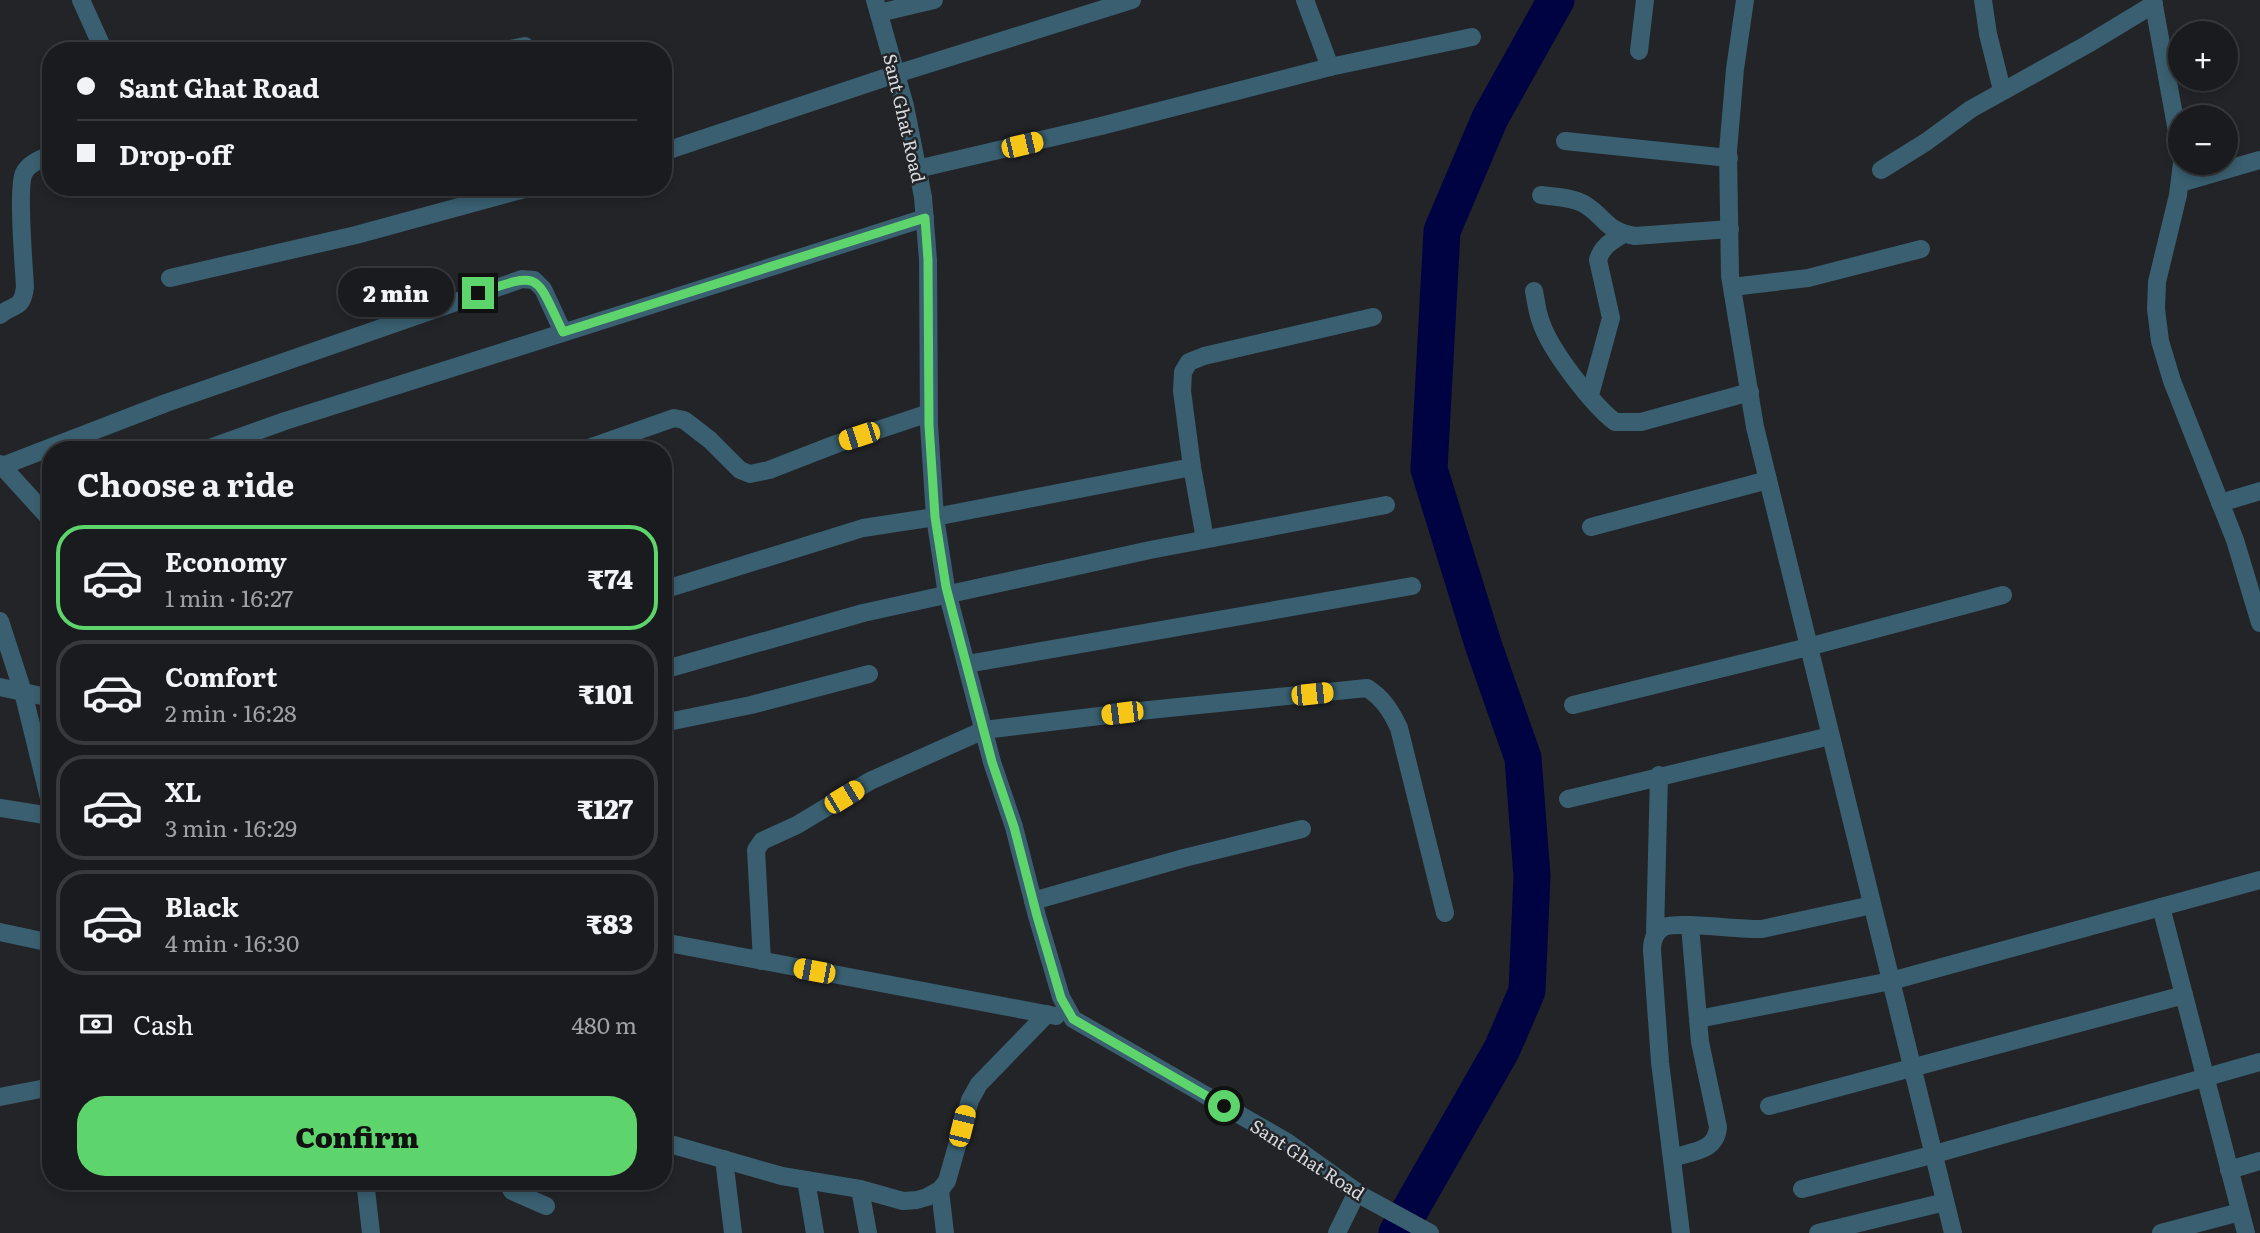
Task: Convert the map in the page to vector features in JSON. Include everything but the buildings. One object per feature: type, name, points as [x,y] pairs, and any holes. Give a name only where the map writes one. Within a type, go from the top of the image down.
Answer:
[{"type":"street","points":[[80,0],[100,42]]},
{"type":"street","points":[[877,7],[934,0]]},
{"type":"street","points":[[672,149],[896,74],[1132,0]]},
{"type":"street","points":[[1305,0],[1330,67]]},
{"type":"street","points":[[1639,51],[1645,0]]},
{"type":"street","points":[[1745,0],[1735,69],[1729,158],[1732,287],[1768,480],[1953,1233]]},
{"type":"street","points":[[1983,0],[1988,34],[2003,90]]},
{"type":"street","points":[[1881,170],[1926,142],[1971,108],[2088,44],[2153,2],[2172,105]]},
{"type":"street","name":"Sant Ghat Road","points":[[877,7],[918,169],[925,218],[928,260],[929,413],[935,517],[948,594],[1061,998],[1073,1019],[1287,1142],[1360,1195],[1430,1233]]},
{"type":"street","points":[[918,169],[1101,126],[1330,67],[1472,37]]},
{"type":"street","points":[[1565,141],[1729,158]]},
{"type":"street","points":[[0,315],[23,301],[24,172],[31,164],[42,159]]},
{"type":"street","points":[[2180,183],[2260,160]]},
{"type":"street","points":[[2181,175],[2157,282],[2156,309],[2160,341],[2172,381],[2235,540],[2260,623]]},
{"type":"street","points":[[1541,195],[1583,204],[1613,230],[1623,234],[1635,236],[1730,229]]},
{"type":"street","points":[[170,278],[356,234],[497,196]]},
{"type":"street","points":[[229,441],[925,218]]},
{"type":"street","points":[[1590,395],[1611,318],[1598,260],[1606,245],[1623,234]]},
{"type":"street","points":[[1732,287],[1808,278],[1920,249]]},
{"type":"street","points":[[65,441],[522,279],[534,280],[543,289],[563,332]]},
{"type":"street","points":[[1534,290],[1541,322],[1553,347],[1615,422],[1641,422],[1750,392]]},
{"type":"street","points":[[1205,539],[1182,390],[1183,372],[1189,362],[1204,356],[1374,317]]},
{"type":"street","points":[[609,441],[674,418],[684,420],[710,440],[740,470],[750,474],[769,470],[835,444],[929,413]]},
{"type":"street","points":[[42,450],[1,465],[42,506]]},
{"type":"street","points":[[672,587],[863,528],[935,517],[1192,467]]},
{"type":"street","points":[[1591,527],[1768,480]]},
{"type":"street","points":[[2220,503],[2260,491]]},
{"type":"street","points":[[672,667],[863,613],[1205,539],[1385,505]]},
{"type":"street","points":[[967,664],[1412,586]]},
{"type":"street","points":[[1573,705],[2003,595]]},
{"type":"street","points":[[0,621],[23,692],[42,769]]},
{"type":"street","points":[[672,721],[751,705],[869,674]]},
{"type":"street","points":[[0,687],[42,696]]},
{"type":"street","points":[[762,961],[756,850],[762,841],[797,825],[870,781],[984,730],[1367,688],[1390,709],[1399,728],[1445,913]]},
{"type":"street","points":[[1568,799],[1830,736]]},
{"type":"street","points":[[1655,935],[1659,775]]},
{"type":"street","points":[[0,808],[42,815]]},
{"type":"street","points":[[1033,901],[1184,858],[1302,829]]},
{"type":"street","points":[[1698,1019],[1891,981],[2260,880]]},
{"type":"street","points":[[1681,1233],[1660,1062],[1652,940],[1666,926],[1762,929],[1872,905]]},
{"type":"street","points":[[2161,907],[2246,1233]]},
{"type":"street","points":[[1672,1158],[1713,1144],[1718,1128],[1704,1064],[1690,926]]},
{"type":"street","points":[[0,932],[42,941]]},
{"type":"street","points":[[672,944],[1073,1019]]},
{"type":"street","points":[[1769,1106],[2184,995]]},
{"type":"street","points":[[672,1145],[782,1176],[860,1189],[904,1200],[917,1200],[940,1190],[947,1181],[970,1100],[979,1084],[1047,1014]]},
{"type":"street","points":[[1802,1189],[2260,1062]]},
{"type":"street","points":[[0,1097],[42,1089]]},
{"type":"street","points":[[724,1159],[733,1233]]},
{"type":"street","points":[[2229,1170],[2260,1161]]},
{"type":"street","points":[[807,1180],[815,1233]]},
{"type":"street","points":[[860,1189],[868,1233]]},
{"type":"street","points":[[366,1190],[371,1233]]},
{"type":"street","points":[[512,1190],[546,1206]]},
{"type":"street","points":[[940,1190],[945,1233]]},
{"type":"street","points":[[1337,1233],[1360,1195]]},
{"type":"street","points":[[1818,1233],[1945,1202]]},
{"type":"street","points":[[2161,1233],[2240,1212]]},
{"type":"waterway","points":[[1397,1233],[1502,1049],[1527,991],[1532,876],[1523,758],[1483,644],[1429,469],[1442,231],[1490,118],[1556,0]]},
{"type":"route","points":[[478,293],[522,279],[534,280],[543,289],[563,332],[925,218],[928,260],[929,425],[935,517],[946,587],[992,762],[1014,827],[1061,998],[1073,1019],[1224,1106]]}]
